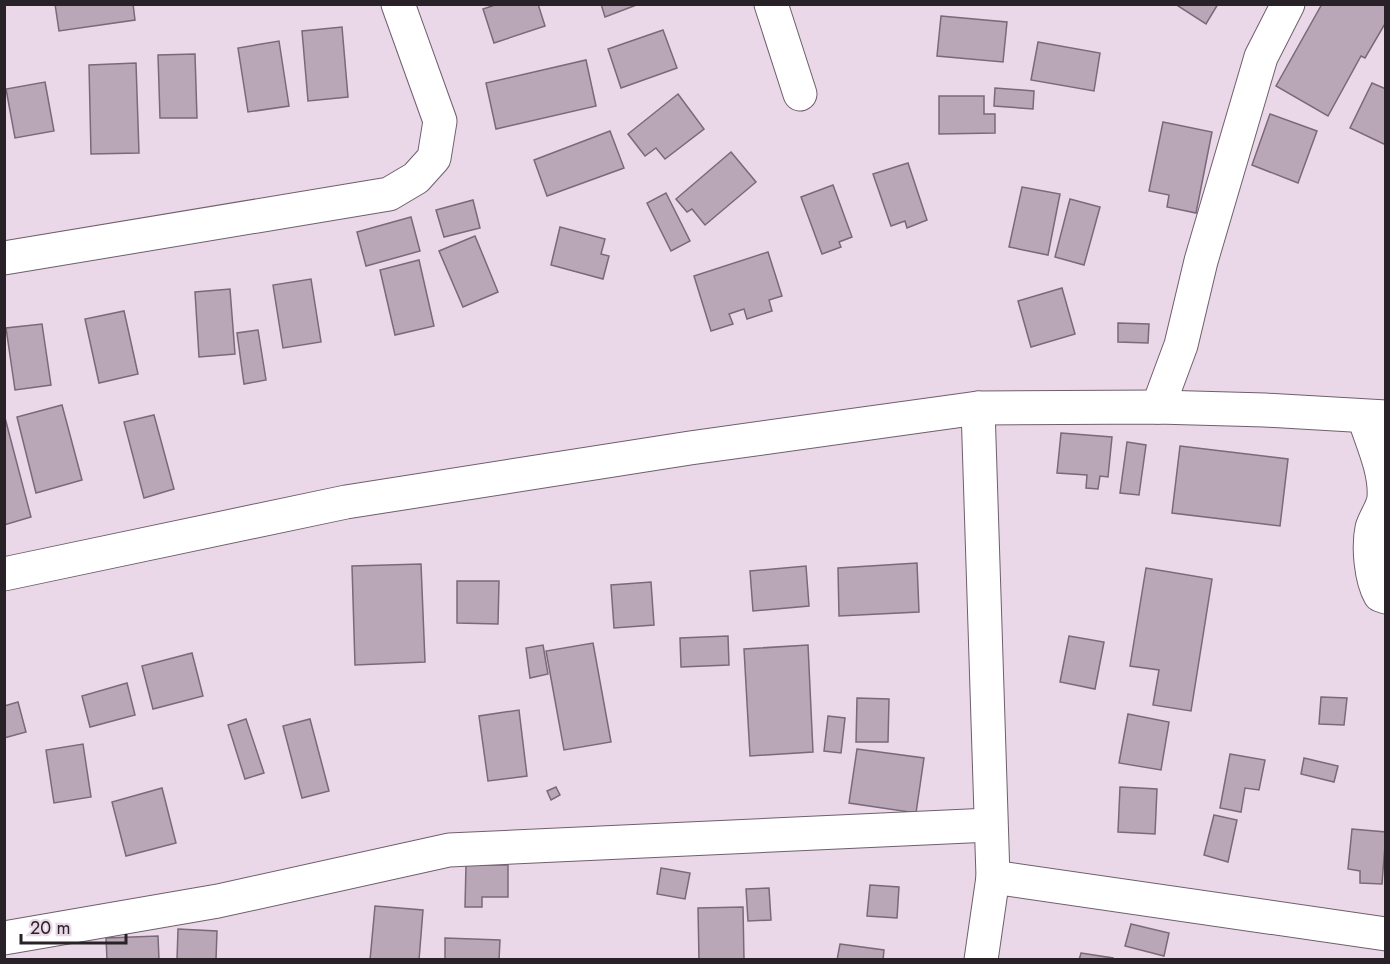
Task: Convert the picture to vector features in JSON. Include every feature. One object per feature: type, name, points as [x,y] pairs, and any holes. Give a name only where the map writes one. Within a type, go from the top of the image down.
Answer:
[{"type":"street","points":[[4,258],[389,194],[416,178],[434,158],[440,121],[398,4]]},
{"type":"street","points":[[771,4],[800,94]]},
{"type":"street","points":[[1158,407],[1181,345],[1201,261],[1261,57],[1288,4]]},
{"type":"street","points":[[4,574],[346,502],[690,447],[978,408],[1158,407],[1265,410],[1375,417],[1384,499],[1372,529],[1372,564],[1374,585],[1380,596],[1386,597]]},
{"type":"street","points":[[978,408],[993,878],[981,960]]},
{"type":"street","points":[[4,938],[218,901],[449,850],[990,825]]},
{"type":"street","points":[[993,878],[1386,934]]},
{"type":"building","points":[[55,4],[133,4],[135,20],[59,31]]},
{"type":"building","points":[[498,4],[538,4],[545,26],[494,43],[483,9]]},
{"type":"building","points":[[601,4],[639,4],[605,17]]},
{"type":"building","points":[[1175,4],[1218,4],[1206,24]]},
{"type":"building","points":[[1322,4],[1386,4],[1386,22],[1365,58],[1361,56],[1328,116],[1276,86]]},
{"type":"building","points":[[941,16],[1007,22],[1003,62],[937,56]]},
{"type":"building","points":[[342,27],[348,97],[308,101],[302,31]]},
{"type":"building","points":[[663,30],[677,68],[621,88],[608,49]]},
{"type":"building","points":[[279,41],[289,106],[248,112],[238,48]]},
{"type":"building","points":[[1038,42],[1100,53],[1094,91],[1031,80]]},
{"type":"building","points":[[195,54],[197,118],[160,118],[158,55]]},
{"type":"building","points":[[586,60],[596,106],[496,129],[486,83]]},
{"type":"building","points":[[136,63],[139,153],[91,154],[89,65]]},
{"type":"building","points":[[45,82],[54,131],[15,138],[6,89]]},
{"type":"building","points":[[1372,83],[1386,89],[1386,145],[1350,128]]},
{"type":"building","points":[[995,88],[1034,91],[1033,109],[994,106]]},
{"type":"building","points":[[678,94],[704,129],[665,159],[656,148],[645,156],[628,134]]},
{"type":"building","points":[[939,96],[984,96],[984,114],[995,114],[995,133],[939,134]]},
{"type":"building","points":[[1270,114],[1317,131],[1298,183],[1252,165]]},
{"type":"building","points":[[1163,122],[1212,132],[1196,213],[1167,207],[1169,195],[1149,191]]},
{"type":"building","points":[[610,131],[624,168],[547,196],[534,160]]},
{"type":"building","points":[[731,152],[756,182],[705,225],[692,209],[687,212],[676,199]]},
{"type":"building","points":[[908,163],[927,220],[907,228],[905,221],[891,226],[873,174]]},
{"type":"building","points":[[833,185],[852,237],[839,242],[841,247],[822,254],[801,197]]},
{"type":"building","points":[[1022,187],[1060,194],[1048,255],[1009,247]]},
{"type":"building","points":[[666,193],[690,241],[671,251],[647,203]]},
{"type":"building","points":[[1070,199],[1100,207],[1084,265],[1055,257]]},
{"type":"building","points":[[473,200],[480,228],[444,237],[436,210]]},
{"type":"building","points":[[411,217],[420,251],[366,266],[357,232]]},
{"type":"building","points":[[560,227],[605,239],[601,254],[609,256],[603,279],[551,265]]},
{"type":"building","points":[[475,236],[498,292],[463,307],[439,251]]},
{"type":"building","points":[[768,252],[782,296],[769,300],[772,311],[747,319],[744,309],[729,314],[733,324],[711,331],[694,276]]},
{"type":"building","points":[[419,260],[434,326],[395,335],[380,270]]},
{"type":"building","points":[[311,279],[321,342],[283,348],[273,285]]},
{"type":"building","points":[[1062,288],[1075,334],[1031,347],[1018,301]]},
{"type":"building","points":[[230,289],[235,354],[199,357],[195,292]]},
{"type":"building","points":[[124,311],[138,374],[99,383],[85,319]]},
{"type":"building","points":[[1118,323],[1149,324],[1148,343],[1118,342]]},
{"type":"building","points":[[42,324],[51,385],[15,390],[6,328]]},
{"type":"building","points":[[258,330],[266,380],[244,384],[237,333]]},
{"type":"building","points":[[62,405],[82,480],[36,493],[17,417]]},
{"type":"building","points":[[4,414],[31,517],[4,525]]},
{"type":"building","points":[[154,415],[174,489],[144,498],[124,422]]},
{"type":"building","points":[[1061,433],[1112,437],[1108,477],[1100,476],[1098,489],[1086,488],[1087,475],[1057,473]]},
{"type":"building","points":[[1127,442],[1146,445],[1139,495],[1120,493]]},
{"type":"building","points":[[1180,446],[1288,459],[1280,526],[1172,513]]},
{"type":"building","points":[[917,563],[919,612],[839,616],[838,568]]},
{"type":"building","points":[[421,564],[425,662],[355,665],[352,566]]},
{"type":"building","points":[[806,566],[809,606],[753,611],[750,571]]},
{"type":"building","points":[[1146,568],[1212,579],[1191,711],[1153,705],[1159,670],[1130,666]]},
{"type":"building","points":[[457,581],[499,581],[498,624],[457,623]]},
{"type":"building","points":[[651,582],[654,625],[614,628],[611,585]]},
{"type":"building","points":[[728,636],[729,665],[681,667],[680,638]]},
{"type":"building","points":[[1069,636],[1104,642],[1095,689],[1060,682]]},
{"type":"building","points":[[593,643],[611,742],[564,750],[546,651]]},
{"type":"building","points":[[543,645],[548,674],[530,678],[526,648]]},
{"type":"building","points":[[808,645],[813,752],[750,756],[744,649]]},
{"type":"building","points":[[192,653],[203,696],[153,709],[142,666]]},
{"type":"building","points":[[127,683],[135,715],[90,727],[82,696]]},
{"type":"building","points":[[1321,697],[1347,698],[1344,725],[1319,724]]},
{"type":"building","points":[[857,698],[889,699],[888,742],[856,742]]},
{"type":"building","points":[[18,702],[26,732],[4,738],[4,706]]},
{"type":"building","points":[[519,710],[527,776],[488,781],[479,716]]},
{"type":"building","points":[[1128,714],[1169,722],[1161,770],[1119,763]]},
{"type":"building","points":[[828,716],[845,718],[841,753],[824,751]]},
{"type":"building","points":[[246,719],[264,773],[245,779],[228,725]]},
{"type":"building","points":[[310,719],[329,791],[302,798],[283,726]]},
{"type":"building","points":[[83,744],[91,797],[54,803],[46,750]]},
{"type":"building","points":[[857,749],[924,758],[916,813],[849,803]]},
{"type":"building","points":[[1230,754],[1265,760],[1259,790],[1245,788],[1241,812],[1220,808]]},
{"type":"building","points":[[1304,758],[1338,766],[1334,782],[1301,774]]},
{"type":"building","points":[[556,787],[560,795],[551,800],[547,791]]},
{"type":"building","points":[[1120,787],[1157,789],[1155,834],[1118,832]]},
{"type":"building","points":[[162,788],[176,843],[126,856],[112,802]]},
{"type":"building","points":[[1214,815],[1237,820],[1228,862],[1204,855]]},
{"type":"building","points":[[1352,829],[1386,832],[1382,884],[1360,883],[1360,871],[1348,869]]},
{"type":"building","points":[[466,865],[508,865],[508,897],[482,897],[482,907],[465,907]]},
{"type":"building","points":[[661,868],[690,873],[685,899],[657,894]]},
{"type":"building","points":[[870,885],[899,887],[897,918],[867,916]]},
{"type":"building","points":[[769,888],[771,920],[748,921],[746,889]]},
{"type":"building","points":[[375,906],[423,910],[419,960],[370,960]]},
{"type":"building","points":[[743,907],[744,960],[699,960],[698,908]]},
{"type":"building","points":[[1131,924],[1169,933],[1164,956],[1125,946]]},
{"type":"building","points":[[178,929],[217,931],[216,960],[177,960]]},
{"type":"building","points":[[158,936],[159,960],[107,960],[106,938]]},
{"type":"building","points":[[445,938],[500,940],[499,960],[445,960]]},
{"type":"building","points":[[840,944],[884,950],[883,960],[837,960]]},
{"type":"building","points":[[1081,953],[1113,958],[1113,960],[1079,960]]}]
